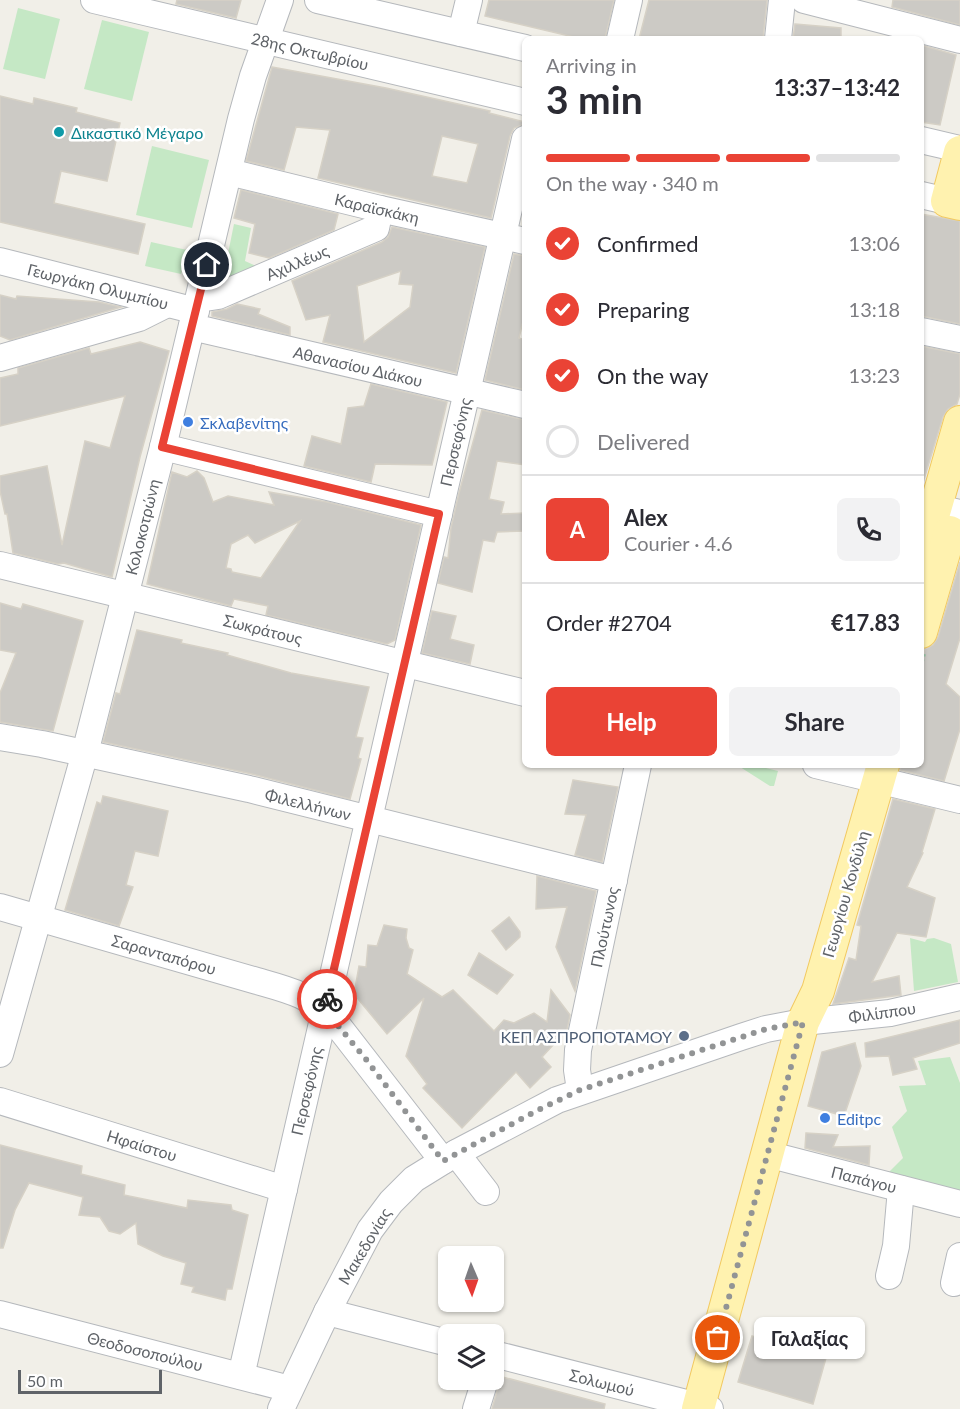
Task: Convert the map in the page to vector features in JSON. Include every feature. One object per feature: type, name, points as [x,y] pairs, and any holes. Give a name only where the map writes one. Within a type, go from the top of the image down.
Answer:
[{"type":"main road","points":[[943,200],[960,150]]},
{"type":"main road","points":[[924,617],[960,422]]},
{"type":"main road","points":[[924,552],[946,507]]},
{"type":"main road","name":"Γεωργίου Κονδύλη","points":[[702,1408],[803,1022],[800,986],[871,771]]},
{"type":"street","name":"28ης Οκτωβρίου","points":[[94,0],[522,101]]},
{"type":"street","name":"Κολοκοτρώνη","points":[[0,1054],[85,753],[196,312],[247,98],[280,0]]},
{"type":"street","points":[[318,0],[522,47]]},
{"type":"street","points":[[461,33],[469,0]]},
{"type":"street","points":[[621,36],[629,0]]},
{"type":"street","points":[[778,36],[782,0]]},
{"type":"street","points":[[804,0],[960,40]]},
{"type":"street","points":[[924,141],[960,150]]},
{"type":"street","name":"Περσεφόνης","points":[[241,1376],[467,392],[514,238],[522,166]]},
{"type":"street","name":"Καραϊσκάκη","points":[[229,172],[380,209],[514,238]]},
{"type":"street","name":"Αχιλλέως","points":[[196,312],[218,296],[376,228],[380,209]]},
{"type":"street","name":"Γεωργάκη Ολυμπίου","points":[[0,261],[196,312]]},
{"type":"street","points":[[0,357],[139,318],[167,304]]},
{"type":"street","name":"Αθανασίου Διάκου","points":[[196,312],[467,392],[522,404]]},
{"type":"street","points":[[924,332],[960,339]]},
{"type":"street","points":[[162,447],[439,514]]},
{"type":"street","name":"Σωκράτους","points":[[0,565],[522,692]]},
{"type":"street","name":"Φιλελλήνων","points":[[0,737],[249,789],[614,880]]},
{"type":"street","name":"Πλούτωνος","points":[[580,1090],[577,1070],[578,1050],[637,768]]},
{"type":"street","points":[[844,768],[871,771],[960,800]]},
{"type":"street","name":"Σαρανταπόρου","points":[[0,907],[291,991],[310,999],[325,1010],[449,1157],[486,1192]]},
{"type":"street","name":"Φιλίππου","points":[[803,1022],[890,1013],[960,997]]},
{"type":"street","name":"Μακεδονίας","points":[[286,1399],[327,1312],[366,1238],[382,1212],[414,1179],[449,1157],[580,1090],[766,1029],[803,1022]]},
{"type":"street","name":"Ηφαίστου","points":[[0,1101],[284,1189]]},
{"type":"street","name":"Παπάγου","points":[[767,1154],[960,1204]]},
{"type":"street","points":[[890,1276],[896,1246],[902,1189]]},
{"type":"street","points":[[954,1283],[960,1256]]},
{"type":"street","points":[[327,1312],[438,1340]]},
{"type":"street","name":"Θεοδοσοπούλου","points":[[0,1314],[241,1376],[286,1399]]},
{"type":"street","name":"Σολωμού","points":[[504,1357],[702,1408]]},
{"type":"street","points":[[476,1409],[482,1390]]},
{"type":"green space","points":[[18,8],[60,19],[45,79],[3,69]]},
{"type":"green space","points":[[102,20],[149,32],[132,101],[84,89]]},
{"type":"green space","points":[[152,146],[209,160],[192,228],[136,215]]},
{"type":"green space","points":[[234,224],[251,228],[245,261],[267,271],[220,293]]},
{"type":"green space","points":[[151,242],[187,250],[181,274],[145,266]]},
{"type":"green space","points":[[742,768],[766,768],[778,771],[774,786],[770,786]]},
{"type":"green space","points":[[910,938],[925,942],[927,939],[934,938],[951,944],[958,982],[914,991]]},
{"type":"green space","points":[[950,1057],[960,1083],[960,1198],[885,1176],[903,1158],[892,1127],[907,1111],[899,1086],[926,1085],[918,1061]]},
{"type":"building","points":[[177,0],[241,0],[236,18],[176,4]]},
{"type":"building","points":[[489,0],[614,0],[606,36],[569,36],[485,16]]},
{"type":"building","points":[[649,0],[767,0],[763,36],[640,36]]},
{"type":"building","points":[[893,0],[960,0],[960,25],[892,7]]},
{"type":"building","points":[[795,24],[841,28],[841,36],[793,36]]},
{"type":"building","points":[[924,46],[956,55],[940,125],[924,122]]},
{"type":"building","points":[[272,67],[386,88],[490,111],[489,113],[522,121],[522,125],[514,128],[510,136],[491,218],[318,178],[330,130],[296,127],[284,170],[246,161]],"holes":[[[442,136],[478,144],[467,183],[432,176]]]},
{"type":"building","points":[[0,96],[33,104],[34,98],[77,108],[76,112],[120,123],[107,181],[61,171],[54,203],[145,224],[138,254],[0,222]]},
{"type":"building","points":[[241,190],[338,214],[334,230],[269,258],[249,253],[255,224],[234,218]]},
{"type":"building","points":[[924,215],[960,221],[960,324],[924,317]]},
{"type":"building","points":[[392,227],[485,247],[456,373],[323,342],[330,315],[306,320],[292,281],[382,242],[388,237]],"holes":[[[401,271],[399,284],[413,285],[410,307],[364,342],[357,286]]]},
{"type":"building","points":[[514,254],[522,255],[522,326],[519,338],[522,339],[522,389],[485,380]]},
{"type":"building","points":[[0,295],[16,299],[17,296],[99,302],[121,307],[10,340],[0,336]]},
{"type":"building","points":[[237,304],[260,309],[258,314],[290,327],[290,335],[212,316],[212,312]]},
{"type":"building","points":[[140,342],[169,351],[140,457],[112,577],[64,563],[58,564],[13,553],[7,514],[5,514],[0,491],[0,476],[47,466],[62,545],[85,441],[110,448],[125,396],[0,426],[0,378],[18,374],[18,368],[89,348],[91,354]]},
{"type":"building","points":[[924,347],[960,354],[960,394],[957,404],[948,409],[943,417],[924,479]]},
{"type":"building","points":[[371,384],[447,402],[432,465],[375,464],[371,482],[304,466],[312,436],[341,444],[348,408],[364,406]]},
{"type":"building","points":[[482,410],[522,419],[522,465],[497,461],[489,499],[504,502],[501,514],[522,513],[522,531],[497,532],[494,542],[483,540],[472,592],[438,583],[444,557],[448,558],[451,528]]},
{"type":"building","points":[[197,471],[204,478],[213,502],[228,496],[274,505],[269,492],[327,502],[421,525],[395,640],[387,644],[266,615],[268,606],[234,599],[231,606],[147,584],[172,472],[187,477]],"holes":[[[300,521],[261,578],[232,572],[231,569],[226,568],[231,544],[248,535],[255,543]]]},
{"type":"building","points":[[960,562],[960,638],[946,684],[960,697],[960,729],[944,781],[900,770],[900,768],[924,768],[924,653],[925,649],[933,645],[938,637]]},
{"type":"building","points":[[0,603],[21,609],[23,604],[83,621],[53,731],[0,722],[0,693],[16,653],[0,650]]},
{"type":"building","points":[[432,611],[456,616],[450,639],[474,645],[470,664],[422,653]]},
{"type":"building","points":[[137,630],[182,640],[181,643],[228,653],[227,655],[291,673],[369,687],[356,737],[363,738],[358,758],[361,759],[350,799],[252,774],[103,742],[116,693],[120,694]]},
{"type":"building","points":[[573,780],[618,787],[602,862],[575,855],[586,815],[565,814]]},
{"type":"building","points":[[103,796],[168,811],[158,856],[135,851],[126,885],[133,887],[119,926],[65,910],[97,802],[101,804]]},
{"type":"building","points":[[893,799],[935,809],[923,853],[907,887],[935,898],[926,937],[897,933],[872,982],[899,976],[901,995],[833,1004],[849,958],[856,960],[861,926],[857,925]]},
{"type":"building","points":[[537,876],[596,891],[575,991],[556,947],[567,907],[536,909]]},
{"type":"building","points":[[509,917],[520,932],[520,937],[506,950],[492,931]]},
{"type":"building","points":[[384,925],[407,929],[406,938],[409,948],[413,950],[407,974],[442,997],[453,990],[494,1031],[504,1020],[514,1023],[534,1013],[547,1022],[551,990],[570,1015],[567,1030],[542,1057],[551,1067],[530,1088],[516,1072],[462,1128],[423,1088],[427,1084],[406,1056],[424,998],[387,1034],[354,994],[359,966],[366,967],[368,945],[377,946]]},
{"type":"building","points":[[479,953],[513,975],[497,994],[468,975]]},
{"type":"building","points":[[960,1020],[960,1043],[913,1058],[917,1069],[893,1075],[889,1056],[866,1057],[865,1043]]},
{"type":"building","points":[[855,1043],[861,1066],[844,1116],[808,1106],[822,1052]]},
{"type":"building","points":[[806,1133],[838,1135],[833,1147],[870,1146],[869,1165],[805,1148]]},
{"type":"building","points":[[0,1145],[82,1166],[81,1174],[125,1185],[124,1195],[187,1208],[188,1200],[231,1205],[232,1210],[248,1215],[232,1289],[227,1289],[225,1300],[192,1292],[194,1287],[181,1284],[186,1263],[163,1256],[138,1244],[136,1223],[120,1234],[109,1231],[100,1217],[79,1215],[83,1197],[29,1183],[15,1210],[3,1248],[0,1248]]},
{"type":"building","points":[[752,1336],[826,1358],[813,1404],[738,1382]]},
{"type":"building","points":[[504,1377],[605,1404],[604,1409],[492,1409],[497,1390],[504,1390]]},
{"type":"way so far","points":[[327,999],[325,1010],[365,1058],[443,1161],[580,1090],[766,1029],[803,1022],[718,1338]]},
{"type":"place","name":"Δικαστικό Μέγαρο","points":[[59,132]]},
{"type":"place","name":"Σκλαβενίτης","points":[[188,422]]},
{"type":"place","name":"ΚΕΠ ΑΣΠΡΟΠΟΤΑΜΟΥ","points":[[684,1036]]},
{"type":"place","name":"Editpc","points":[[825,1118]]},
{"type":"place","name":"Γαλαξίας","points":[[718,1338]]},
{"type":"route","points":[[207,265],[162,447],[439,514],[327,999]]}]
